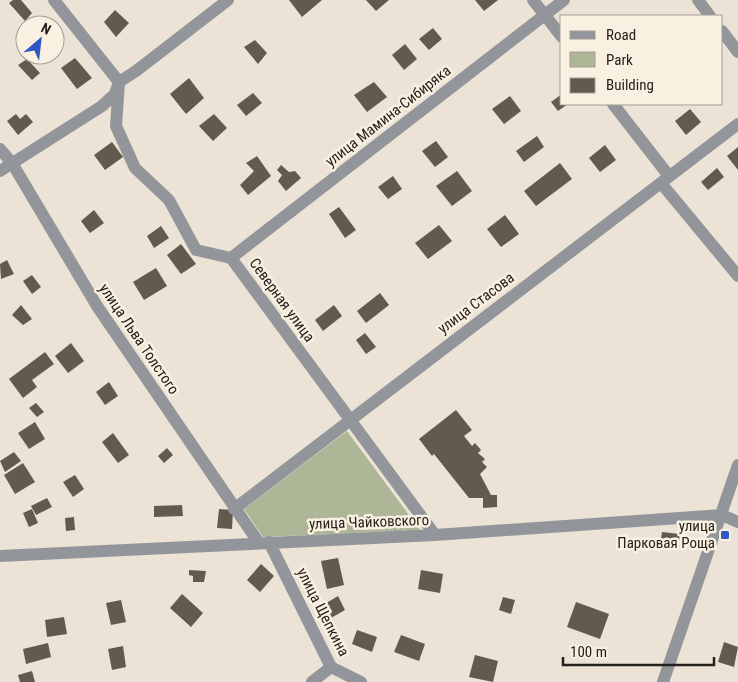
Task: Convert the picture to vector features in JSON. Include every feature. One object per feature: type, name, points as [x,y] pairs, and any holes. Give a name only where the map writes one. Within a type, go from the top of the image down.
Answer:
[{"type":"street","points":[[54,0],[120,82]]},
{"type":"street","points":[[0,171],[102,106],[115,94],[120,82],[228,0]]},
{"type":"street","points":[[533,0],[560,34]]},
{"type":"street","name":"улица Мамина-Сибиряка","points":[[232,258],[564,0]]},
{"type":"street","points":[[698,0],[709,15]]},
{"type":"street","points":[[723,32],[738,52]]},
{"type":"street","name":"Северная улица","points":[[120,82],[116,126],[135,168],[169,200],[196,250],[232,258],[435,535]]},
{"type":"street","points":[[614,105],[665,179],[738,276]]},
{"type":"street","name":"улица Стасова","points":[[234,509],[738,124]]},
{"type":"street","name":"улица Льва Толстого","points":[[0,149],[12,163],[97,306],[234,509],[264,542]]},
{"type":"street","points":[[663,682],[738,465]]},
{"type":"street","name":"улица Чайковского","points":[[0,556],[435,535],[722,515],[738,522]]},
{"type":"street","name":"улица Щепкина","points":[[264,542],[331,667],[361,682]]},
{"type":"street","points":[[312,682],[331,667]]},
{"type":"green space","points":[[347,431],[420,530],[263,537],[244,509]]},
{"type":"building","points":[[13,0],[21,0],[32,13],[30,15],[20,15],[9,3]]},
{"type":"building","points":[[289,0],[322,0],[302,17]]},
{"type":"building","points":[[366,0],[389,0],[376,11]]},
{"type":"building","points":[[475,0],[498,0],[484,11]]},
{"type":"building","points":[[115,10],[129,23],[116,37],[104,22]]},
{"type":"building","points":[[433,28],[442,39],[429,50],[419,39]]},
{"type":"building","points":[[255,40],[267,53],[258,64],[244,47]]},
{"type":"building","points":[[405,44],[417,59],[404,70],[392,55]]},
{"type":"building","points":[[75,58],[92,78],[77,89],[61,68]]},
{"type":"building","points":[[18,65],[33,65],[40,73],[32,80]]},
{"type":"building","points":[[189,78],[204,98],[186,114],[170,94]]},
{"type":"building","points":[[374,82],[387,97],[367,112],[354,95]]},
{"type":"building","points":[[253,93],[262,103],[246,116],[237,105]]},
{"type":"building","points":[[560,95],[560,105],[567,105],[558,111],[551,102]]},
{"type":"building","points":[[510,96],[521,111],[504,124],[492,109]]},
{"type":"building","points":[[690,109],[701,122],[686,135],[675,121]]},
{"type":"building","points":[[16,114],[20,119],[26,114],[33,122],[18,135],[7,121]]},
{"type":"building","points":[[214,114],[227,128],[213,141],[199,126]]},
{"type":"building","points":[[537,136],[544,147],[524,162],[516,151]]},
{"type":"building","points":[[436,141],[448,157],[435,167],[422,151]]},
{"type":"building","points":[[112,142],[123,157],[105,170],[94,155]]},
{"type":"building","points":[[605,145],[616,160],[600,172],[589,158]]},
{"type":"building","points":[[738,147],[738,170],[727,156]]},
{"type":"building","points":[[257,156],[271,176],[248,195],[240,185],[254,171],[246,163]]},
{"type":"building","points":[[560,163],[572,179],[536,206],[524,191]]},
{"type":"building","points":[[281,165],[289,172],[295,171],[301,178],[286,191],[278,181],[282,175],[277,170]]},
{"type":"building","points":[[717,168],[724,177],[708,190],[701,182]]},
{"type":"building","points":[[457,171],[472,191],[452,206],[436,186]]},
{"type":"building","points":[[393,176],[402,189],[388,199],[378,187]]},
{"type":"building","points":[[339,207],[356,230],[345,238],[329,214]]},
{"type":"building","points":[[94,210],[104,223],[90,233],[81,221]]},
{"type":"building","points":[[505,215],[519,234],[501,247],[487,229]]},
{"type":"building","points":[[439,225],[452,241],[428,259],[415,243]]},
{"type":"building","points":[[161,226],[169,238],[154,248],[147,236]]},
{"type":"building","points":[[181,244],[196,264],[181,274],[167,255]]},
{"type":"building","points":[[7,260],[14,274],[1,279],[0,264]]},
{"type":"building","points":[[156,268],[167,286],[144,300],[133,282]]},
{"type":"building","points":[[32,275],[41,287],[32,294],[23,281]]},
{"type":"building","points":[[380,293],[389,305],[366,323],[357,311]]},
{"type":"building","points":[[21,305],[32,319],[23,325],[12,315]]},
{"type":"building","points":[[334,305],[342,316],[323,331],[315,320]]},
{"type":"building","points":[[365,333],[376,347],[366,354],[356,340]]},
{"type":"building","points":[[71,343],[84,361],[68,373],[55,356]]},
{"type":"building","points":[[45,352],[54,364],[32,380],[37,387],[23,398],[9,379]]},
{"type":"building","points":[[109,382],[118,396],[105,405],[96,392]]},
{"type":"building","points":[[36,403],[44,412],[37,417],[29,408]]},
{"type":"building","points":[[456,410],[472,430],[464,436],[472,446],[475,443],[481,450],[478,453],[485,459],[482,462],[487,467],[480,474],[491,495],[497,495],[497,507],[483,508],[483,498],[469,498],[434,454],[432,456],[419,439]]},
{"type":"building","points":[[35,422],[45,439],[29,449],[18,433]]},
{"type":"building","points":[[113,433],[129,455],[118,463],[102,442]]},
{"type":"building","points":[[167,448],[173,455],[164,463],[158,456]]},
{"type":"building","points":[[14,452],[21,461],[5,472],[0,461]]},
{"type":"building","points":[[23,463],[35,482],[15,494],[4,475]]},
{"type":"building","points":[[75,475],[84,489],[73,497],[63,482]]},
{"type":"building","points":[[47,498],[52,507],[36,515],[31,506]]},
{"type":"building","points":[[182,505],[183,516],[154,517],[154,506]]},
{"type":"building","points":[[32,509],[38,523],[29,527],[23,513]]},
{"type":"building","points":[[219,509],[233,510],[232,529],[217,528]]},
{"type":"building","points":[[74,517],[75,530],[66,531],[65,518]]},
{"type":"building","points":[[662,532],[680,534],[678,548],[660,546]]},
{"type":"building","points":[[338,558],[344,585],[327,589],[321,561]]},
{"type":"building","points":[[261,564],[274,576],[260,592],[247,580]]},
{"type":"building","points":[[189,570],[206,571],[204,582],[193,582],[193,576],[189,575]]},
{"type":"building","points":[[421,570],[443,574],[440,593],[418,589]]},
{"type":"building","points":[[182,594],[203,613],[191,627],[170,608]]},
{"type":"building","points":[[338,596],[345,610],[331,618],[323,605]]},
{"type":"building","points":[[503,597],[515,600],[511,614],[499,610]]},
{"type":"building","points":[[121,600],[126,622],[111,625],[106,603]]},
{"type":"building","points":[[576,602],[609,614],[600,639],[567,627]]},
{"type":"building","points":[[64,617],[67,634],[47,637],[45,620]]},
{"type":"building","points":[[357,630],[377,637],[372,652],[352,644]]},
{"type":"building","points":[[401,635],[425,644],[419,661],[394,652]]},
{"type":"building","points":[[724,642],[738,647],[734,667],[718,662]]},
{"type":"building","points":[[48,643],[51,657],[26,664],[23,649]]},
{"type":"building","points":[[123,646],[126,667],[112,670],[108,649]]},
{"type":"building","points":[[475,655],[498,661],[493,682],[469,677]]},
{"type":"building","points":[[32,671],[35,682],[20,682],[18,675]]},
{"type":"place","name":"улица Парковая Роща","points":[[725,535]]}]
